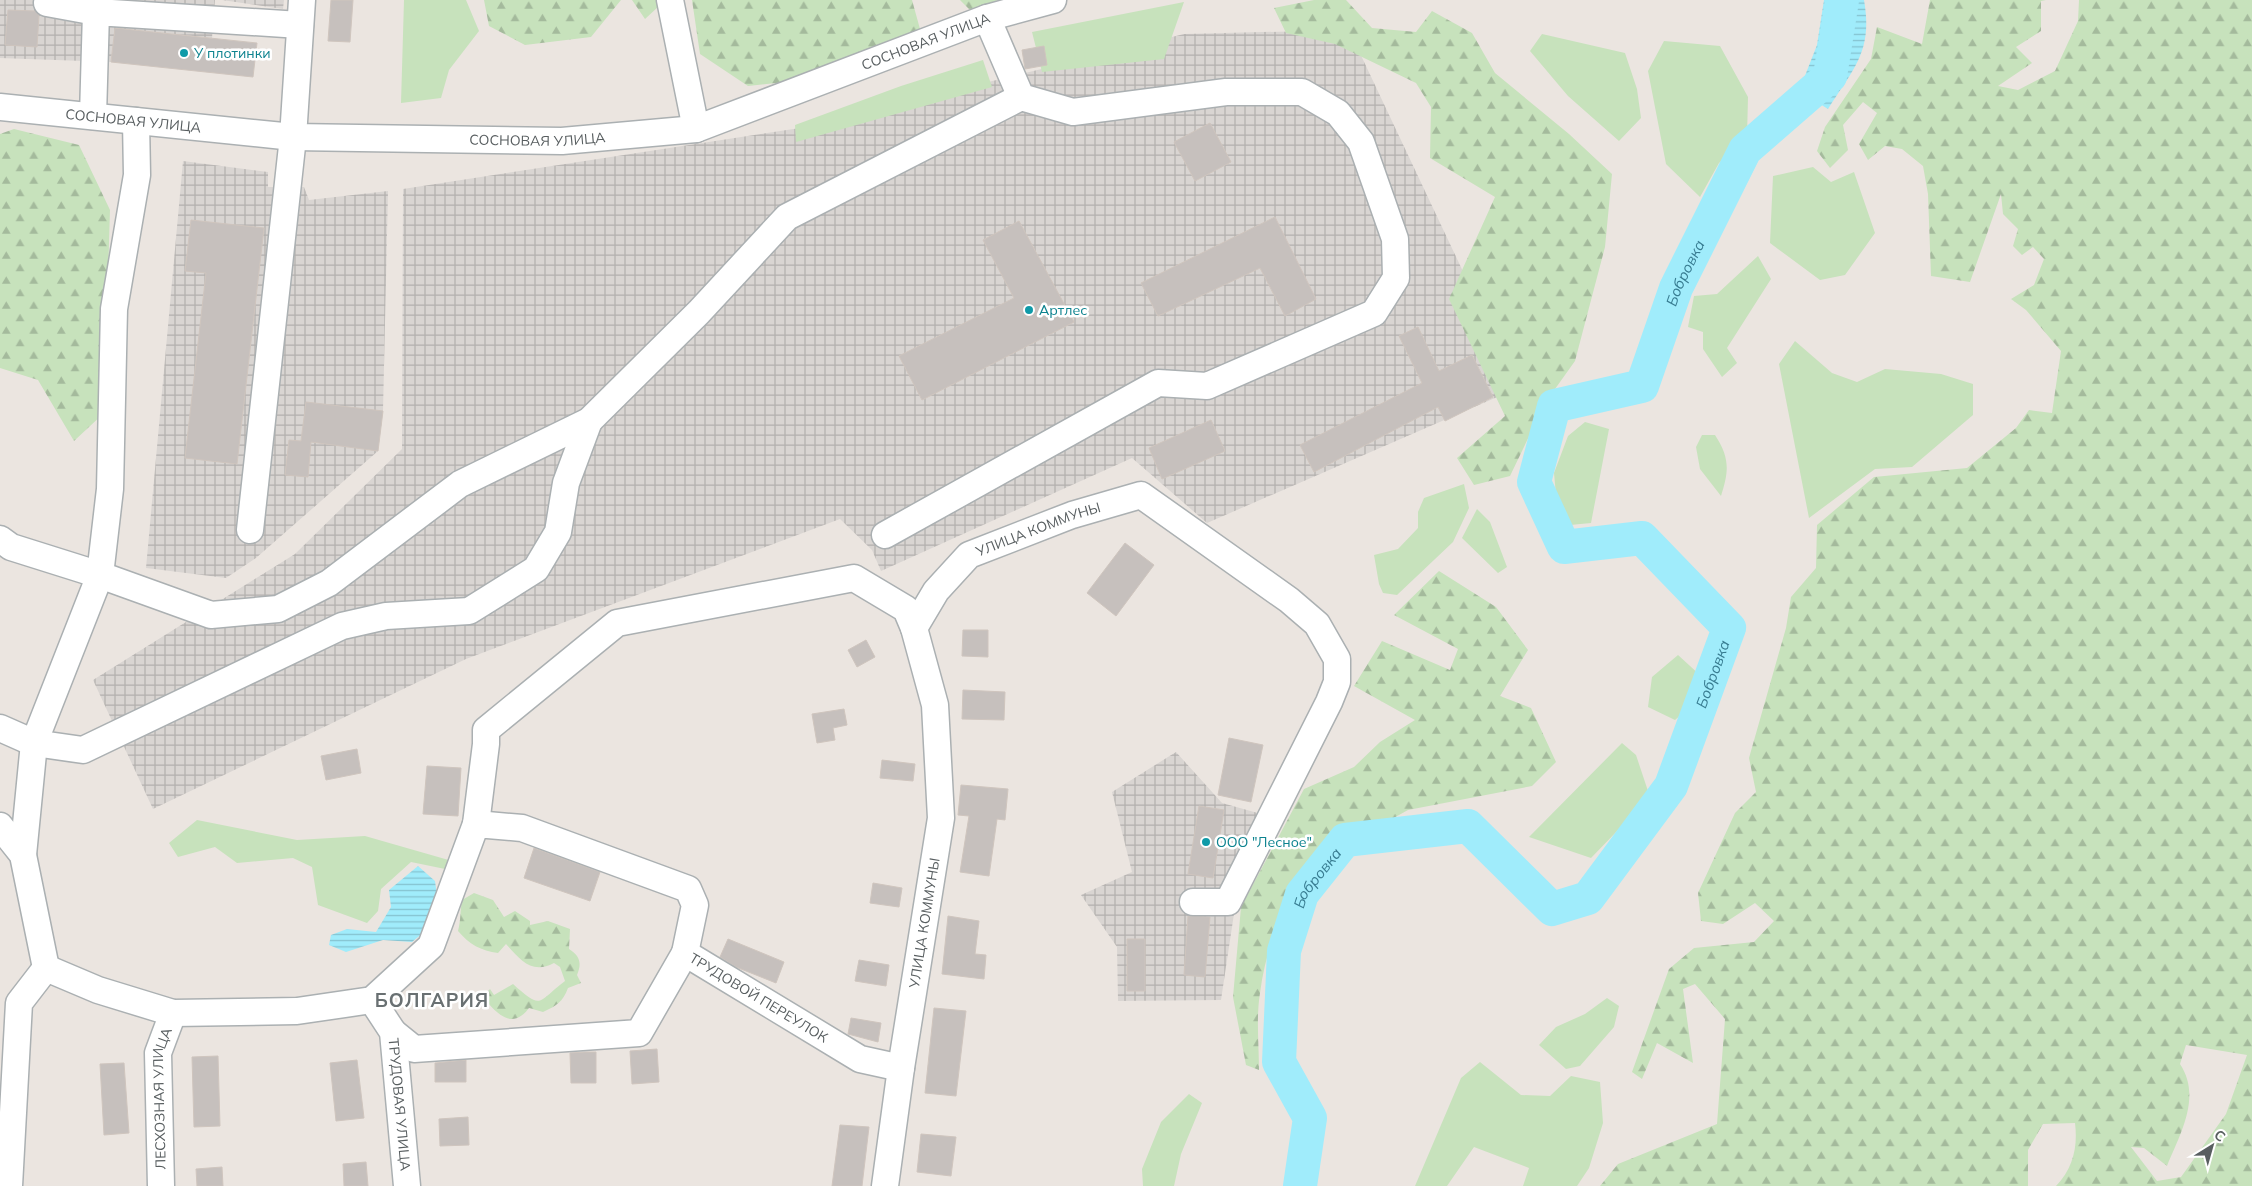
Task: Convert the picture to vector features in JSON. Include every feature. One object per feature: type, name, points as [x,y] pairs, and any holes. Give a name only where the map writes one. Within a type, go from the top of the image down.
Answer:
[{"type":"street","points":[[48,0],[47,3],[96,12],[301,13],[293,137],[250,530]]},
{"type":"street","points":[[670,0],[696,129]]},
{"type":"street","name":"СОСНОВАЯ УЛИЦА","points":[[0,107],[293,137],[562,141],[696,129],[987,18],[1053,0]]},
{"type":"street","points":[[93,116],[96,12]]},
{"type":"street","points":[[987,18],[1021,97]]},
{"type":"street","points":[[0,539],[12,547],[100,575],[211,615],[278,609],[329,583],[460,484],[589,421],[699,312],[786,217],[1021,97],[1073,112],[1226,92],[1302,92],[1338,113],[1361,142],[1395,239],[1396,278],[1374,312],[1207,386],[1158,383],[885,535]]},
{"type":"street","points":[[9,1186],[19,1003],[46,968],[23,855],[34,743],[100,575],[110,489],[114,309],[137,175],[136,121]]},
{"type":"street","points":[[0,728],[34,743],[83,750],[342,626],[386,616],[470,611],[536,569],[558,532],[566,483],[589,421]]},
{"type":"street","name":"УЛИЦА КОММУНЫ","points":[[885,1186],[901,1068],[941,818],[936,705],[914,628],[936,591],[969,555],[1072,516],[1141,495],[1289,600],[1317,624],[1337,658],[1337,682],[1329,702],[1228,902],[1193,902]]},
{"type":"street","points":[[46,968],[98,990],[173,1013],[298,1011],[372,1000],[431,946],[476,824],[486,730],[617,623],[854,578],[906,609],[914,628]]},
{"type":"street","points":[[476,824],[522,828],[688,889],[695,905],[685,953]]},
{"type":"street","points":[[0,826],[23,855]]},
{"type":"street","name":"ТРУДОВОЙ ПЕРЕУЛОК","points":[[393,1032],[414,1049],[639,1033],[685,953],[860,1059],[901,1068]]},
{"type":"street","name":"ТРУДОВАЯ УЛИЦА","points":[[372,1000],[393,1032],[407,1186]]},
{"type":"street","name":"ЛЕСХОЗНАЯ УЛИЦА","points":[[161,1186],[158,1053],[173,1013]]},
{"type":"shaded area","points":[[0,0],[215,0],[212,38],[115,28],[111,62],[0,58]]},
{"type":"shaded area","points":[[222,0],[284,0],[283,9]]},
{"type":"shaded area","name":"Артлес","points":[[1349,30],[1518,388],[1207,523],[1132,458],[881,571],[872,550],[840,519],[466,659],[153,809],[93,680],[295,554],[402,449],[403,189],[800,128],[1184,34]]},
{"type":"shaded area","points":[[183,161],[268,172],[268,187],[304,187],[309,200],[388,191],[383,411],[378,451],[256,558],[226,578],[146,568]]},
{"type":"shaded area","name":"ООО \"Лесное\"","points":[[1176,752],[1222,803],[1279,819],[1235,907],[1221,1000],[1118,1001],[1117,947],[1081,895],[1132,872],[1112,792]]},
{"type":"green space","points":[[404,0],[466,0],[479,31],[449,70],[441,98],[401,103]]},
{"type":"green space","points":[[484,0],[621,0],[591,37],[525,45],[489,26]]},
{"type":"green space","points":[[632,0],[657,0],[658,7],[645,19]]},
{"type":"green space","points":[[692,0],[912,0],[920,29],[786,82],[748,86],[700,54]]},
{"type":"green space","points":[[960,0],[998,0],[971,11]]},
{"type":"green space","points":[[1314,0],[1346,0],[1372,28],[1416,32],[1432,11],[1472,33],[1495,73],[1569,134],[1612,174],[1605,247],[1575,361],[1545,403],[1510,476],[1474,485],[1457,458],[1505,416],[1449,299],[1495,197],[1430,158],[1431,107],[1416,83],[1335,44],[1286,33],[1274,8]]},
{"type":"green space","points":[[1930,0],[2046,0],[2041,1],[2041,31],[2016,47],[2032,63],[1998,86],[2018,90],[2055,71],[2078,21],[2079,0],[2252,0],[2252,1186],[2056,1186],[2067,1172],[2073,1157],[2076,1140],[2075,1123],[2043,1124],[2028,1150],[2028,1186],[1600,1186],[1618,1164],[1717,1124],[1725,1019],[1695,984],[1683,989],[1693,1063],[1657,1043],[1642,1079],[1632,1072],[1669,969],[1694,948],[1754,942],[1774,921],[1755,903],[1723,924],[1701,921],[1698,893],[1735,813],[1756,792],[1749,758],[1786,628],[1791,597],[1816,568],[1817,525],[1874,477],[1967,468],[2016,428],[2029,410],[2052,413],[2061,351],[2026,310],[2011,299],[2034,285],[2044,259],[2033,247],[2022,255],[2013,246],[2018,229],[2003,214],[2001,194],[1970,282],[1931,276],[1928,194],[1923,166],[1902,149],[1885,146],[1868,160],[1859,144],[1877,113],[1863,102],[1843,125],[1848,150],[1830,168],[1817,151],[1825,127],[1871,59],[1877,27],[1922,44]],"holes":[[[2186,1045],[2247,1055],[2226,1114],[2181,1177],[2157,1181],[2131,1147],[2144,1148],[2167,1166],[2187,1115],[2189,1089],[2180,1064]]]},
{"type":"green space","points":[[1184,2],[1164,59],[1042,72],[1032,32]]},
{"type":"green space","points":[[1542,34],[1625,53],[1637,89],[1641,118],[1619,141],[1568,96],[1530,51]]},
{"type":"green space","points":[[1664,41],[1720,46],[1748,97],[1747,137],[1719,163],[1700,197],[1666,164],[1648,71]]},
{"type":"green space","points":[[983,60],[992,87],[796,142],[795,125],[901,86]]},
{"type":"green space","points":[[14,129],[79,145],[110,210],[104,413],[74,441],[38,380],[0,368],[0,134]]},
{"type":"green space","points":[[1813,167],[1831,182],[1854,172],[1875,233],[1845,275],[1820,280],[1770,243],[1773,176]]},
{"type":"green space","points":[[1758,256],[1771,279],[1727,348],[1737,363],[1722,377],[1703,349],[1703,332],[1688,327],[1694,296],[1717,294]]},
{"type":"green space","points":[[1795,341],[1832,373],[1857,382],[1885,369],[1941,374],[1973,384],[1973,415],[1912,467],[1875,469],[1809,518],[1779,364]]},
{"type":"green space","points":[[1585,422],[1609,429],[1591,523],[1570,525],[1557,506],[1554,473],[1568,436]]},
{"type":"green space","points":[[1702,435],[1715,435],[1726,458],[1727,472],[1721,496],[1700,469],[1696,447]]},
{"type":"green space","points":[[1464,484],[1469,508],[1453,542],[1397,595],[1383,593],[1379,584],[1374,555],[1398,549],[1418,528],[1418,512],[1424,498]]},
{"type":"green space","points":[[1477,509],[1490,522],[1507,567],[1498,573],[1462,538]]},
{"type":"green space","points":[[1439,571],[1496,607],[1528,650],[1500,696],[1531,708],[1556,762],[1532,786],[1408,810],[1381,825],[1339,826],[1299,885],[1278,924],[1264,968],[1259,1002],[1259,1070],[1246,1065],[1233,997],[1241,907],[1304,789],[1354,767],[1380,742],[1415,720],[1354,686],[1382,641],[1450,670],[1458,649],[1394,615]]},
{"type":"green space","points":[[1678,655],[1701,676],[1692,705],[1675,720],[1648,707],[1652,677]]},
{"type":"green space","points":[[1622,743],[1636,755],[1650,797],[1591,858],[1529,837]]},
{"type":"green space","points":[[197,820],[297,840],[365,836],[459,863],[450,870],[411,862],[381,889],[378,911],[367,923],[318,905],[312,867],[293,858],[237,863],[215,847],[178,857],[169,843]]},
{"type":"green space","points":[[474,893],[493,900],[504,917],[515,911],[530,921],[530,925],[548,921],[570,929],[569,949],[578,957],[579,967],[577,975],[581,983],[568,988],[564,997],[558,1003],[543,1012],[529,1008],[523,1015],[510,1019],[493,1009],[483,997],[490,989],[494,995],[513,984],[530,998],[540,1000],[565,981],[560,967],[554,963],[539,967],[532,966],[521,960],[506,944],[498,953],[486,951],[462,936],[458,931],[462,900]]},
{"type":"green space","points":[[1607,998],[1619,1006],[1614,1027],[1580,1066],[1566,1069],[1539,1045],[1556,1027],[1585,1014]]},
{"type":"green space","points":[[1480,1062],[1521,1095],[1550,1096],[1571,1076],[1600,1082],[1603,1123],[1589,1168],[1577,1186],[1523,1186],[1529,1168],[1474,1147],[1447,1186],[1415,1186],[1461,1078]]},
{"type":"green space","points":[[1189,1094],[1202,1103],[1181,1154],[1174,1186],[1143,1186],[1142,1169],[1161,1122]]},
{"type":"water","points":[[1824,0],[1864,0],[1866,18],[1866,33],[1859,58],[1828,109],[1799,91],[1817,45]]},
{"type":"water","points":[[418,866],[435,881],[438,903],[435,923],[412,942],[383,940],[346,952],[329,945],[331,935],[347,929],[376,932],[391,907],[389,890]]},
{"type":"building","points":[[331,0],[353,0],[350,42],[328,41]]},
{"type":"building","points":[[8,10],[35,11],[39,15],[37,47],[5,45]]},
{"type":"building","name":"У плотинки","points":[[115,28],[257,43],[253,77],[111,62]]},
{"type":"building","points":[[1044,46],[1047,65],[1025,69],[1022,50]]},
{"type":"building","points":[[1210,123],[1231,162],[1195,181],[1174,142]]},
{"type":"building","points":[[1275,217],[1316,299],[1285,316],[1260,268],[1158,316],[1141,283]]},
{"type":"building","points":[[191,220],[264,228],[237,464],[185,458],[206,273],[185,271]]},
{"type":"building","name":"Артлес","points":[[1019,221],[1074,322],[922,400],[899,356],[1014,298],[983,240]]},
{"type":"building","points":[[1418,327],[1439,371],[1472,355],[1493,397],[1445,421],[1438,407],[1314,472],[1300,445],[1422,383],[1399,336]]},
{"type":"building","points":[[306,402],[383,411],[378,451],[311,442],[308,477],[285,475],[289,440],[301,441]]},
{"type":"building","points":[[1211,420],[1225,451],[1162,479],[1149,448]]},
{"type":"building","points":[[1125,543],[1154,565],[1116,616],[1087,593]]},
{"type":"building","points":[[963,630],[988,630],[988,657],[962,656]]},
{"type":"building","points":[[866,640],[875,657],[857,667],[848,650]]},
{"type":"building","points":[[963,690],[1005,692],[1004,720],[962,719]]},
{"type":"building","points":[[844,709],[847,725],[833,728],[835,740],[817,743],[812,714]]},
{"type":"building","points":[[1229,738],[1263,745],[1251,802],[1218,795]]},
{"type":"building","points":[[357,749],[361,773],[326,780],[321,756]]},
{"type":"building","points":[[882,760],[915,764],[913,781],[880,778]]},
{"type":"building","points":[[427,766],[461,768],[458,816],[423,814]]},
{"type":"building","points":[[961,785],[1008,789],[1005,820],[997,819],[989,876],[960,872],[969,816],[958,815]]},
{"type":"building","name":"ООО \"Лесное\"","points":[[1199,806],[1224,810],[1213,878],[1188,874]]},
{"type":"building","points":[[534,848],[600,872],[590,901],[524,878]]},
{"type":"building","points":[[873,883],[902,888],[899,907],[870,903]]},
{"type":"building","points":[[948,916],[979,921],[975,954],[986,955],[984,979],[942,974]]},
{"type":"building","points":[[1188,916],[1210,917],[1205,977],[1184,975]]},
{"type":"building","points":[[728,939],[784,962],[776,983],[736,967],[720,957]]},
{"type":"building","points":[[1127,939],[1145,939],[1145,991],[1127,991]]},
{"type":"building","points":[[859,960],[889,965],[886,986],[855,981]]},
{"type":"building","points":[[934,1008],[966,1011],[956,1096],[925,1093]]},
{"type":"building","points":[[851,1018],[881,1023],[878,1042],[848,1034]]},
{"type":"building","points":[[657,1049],[659,1082],[632,1084],[630,1051]]},
{"type":"building","points":[[596,1052],[596,1083],[571,1083],[570,1053]]},
{"type":"building","points":[[218,1056],[220,1126],[194,1127],[192,1057]]},
{"type":"building","points":[[357,1060],[364,1118],[336,1121],[330,1063]]},
{"type":"building","points":[[466,1060],[466,1082],[435,1082],[435,1063]]},
{"type":"building","points":[[124,1063],[129,1133],[104,1135],[100,1064]]},
{"type":"building","points":[[468,1117],[469,1145],[440,1146],[439,1119]]},
{"type":"building","points":[[840,1125],[869,1127],[862,1186],[832,1186]]},
{"type":"building","points":[[921,1134],[956,1137],[951,1176],[917,1172]]},
{"type":"building","points":[[366,1162],[368,1186],[344,1186],[343,1164]]},
{"type":"building","points":[[222,1167],[223,1186],[197,1186],[196,1169]]},
{"type":"waterway","name":"Бобровка","points":[[1300,1186],[1310,1118],[1279,1062],[1284,951],[1302,894],[1345,840],[1468,826],[1552,909],[1588,898],[1671,786],[1729,628],[1642,538],[1564,547],[1534,482],[1554,406],[1642,386],[1676,288],[1745,150],[1830,76],[1842,0]]},
{"type":"place","name":"У плотинки","points":[[184,53]]},
{"type":"place","name":"Артлес","points":[[1029,310]]},
{"type":"place","name":"ООО \"Лесное\"","points":[[1206,842]]},
{"type":"district","name":"БОЛГАРИЯ","points":[[432,1000]]}]
